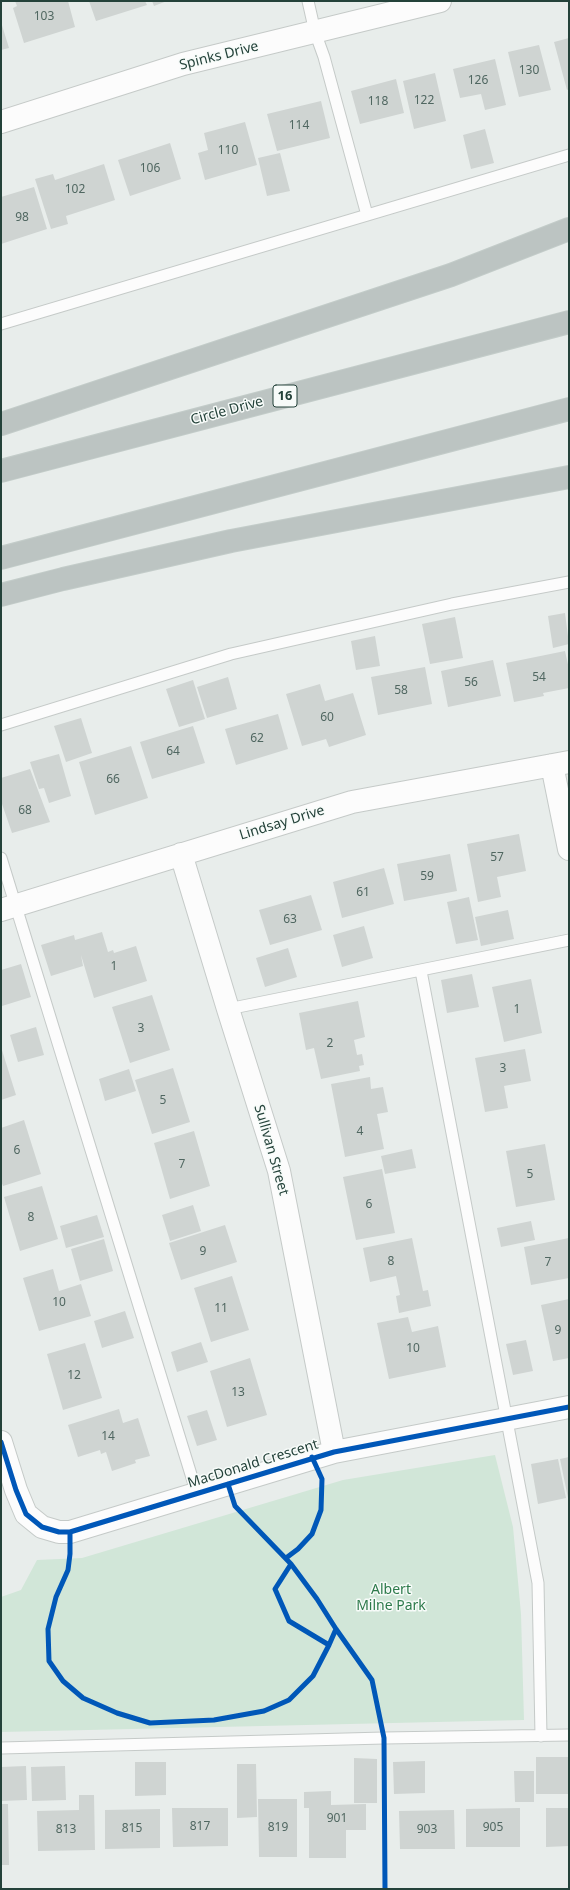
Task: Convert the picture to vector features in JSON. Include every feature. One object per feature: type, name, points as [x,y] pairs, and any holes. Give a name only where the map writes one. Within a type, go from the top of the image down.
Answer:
[{"type":"highway","points":[[1,424],[451,275],[569,229]]},
{"type":"highway","name":"Circle Drive","points":[[1,471],[569,322]]},
{"type":"highway","points":[[1,558],[569,409]]},
{"type":"highway","points":[[1,595],[63,579],[231,541],[569,477]]},
{"type":"street","name":"Spinks Drive","points":[[1,122],[183,64],[440,1]]},
{"type":"street","points":[[560,763],[569,849]]},
{"type":"street","name":"Lindsay Drive","points":[[9,908],[352,802],[560,763]]},
{"type":"street","name":"Sullivan Street","points":[[181,854],[279,1171],[334,1452]]},
{"type":"street","name":"MacDonald Crescent","points":[[1,1442],[16,1490],[26,1514],[42,1527],[59,1532],[70,1532],[334,1452],[569,1407]]},
{"type":"lane","points":[[308,1],[315,32],[324,57],[367,214]]},
{"type":"lane","points":[[1,324],[569,155]]},
{"type":"lane","points":[[1,725],[231,654],[452,604],[569,582]]},
{"type":"lane","points":[[1,858],[9,908],[197,1494]]},
{"type":"lane","points":[[228,1009],[569,940]]},
{"type":"lane","points":[[421,971],[538,1583],[541,1736]]},
{"type":"lane","points":[[1,1748],[384,1738],[569,1735]]},
{"type":"green space","name":"Albert Milne Park","points":[[495,1455],[513,1527],[521,1614],[524,1720],[1,1732],[1,1597],[21,1590],[37,1560],[82,1558],[343,1480]]},
{"type":"building","points":[[15,1],[68,1],[75,27],[24,43],[13,8],[17,6]]},
{"type":"building","points":[[89,1],[145,1],[147,5],[96,21]]},
{"type":"building","points":[[152,1],[167,1],[154,6]]},
{"type":"building","points":[[1,22],[9,48],[1,50]]},
{"type":"building","points":[[569,38],[569,89],[567,90],[554,42]]},
{"type":"building","points":[[539,45],[551,90],[519,97],[508,52]]},
{"type":"building","points":[[495,59],[506,105],[485,110],[481,94],[460,98],[453,69]]},
{"type":"building","points":[[435,73],[446,121],[414,129],[403,81]]},
{"type":"building","points":[[396,79],[404,113],[360,124],[351,91]]},
{"type":"building","points":[[321,101],[330,138],[277,151],[267,114]]},
{"type":"building","points":[[245,122],[257,165],[205,180],[198,153],[208,150],[204,133]]},
{"type":"building","points":[[485,129],[494,163],[471,169],[463,135]]},
{"type":"building","points":[[170,143],[181,179],[130,196],[118,160]]},
{"type":"building","points":[[280,153],[290,191],[267,196],[258,158]]},
{"type":"building","points":[[104,164],[115,200],[66,216],[68,224],[51,229],[35,179],[53,174],[55,180]]},
{"type":"building","points":[[34,187],[47,229],[1,244],[1,197]]},
{"type":"building","points":[[565,613],[569,644],[553,648],[548,616]]},
{"type":"building","points":[[455,617],[463,658],[430,664],[422,624]]},
{"type":"building","points":[[375,636],[380,666],[356,670],[351,641]]},
{"type":"building","points":[[565,651],[569,669],[569,688],[543,693],[544,696],[514,702],[506,663]]},
{"type":"building","points":[[493,660],[501,696],[448,707],[441,671]]},
{"type":"building","points":[[425,667],[432,704],[378,715],[371,677]]},
{"type":"building","points":[[228,677],[237,709],[207,718],[197,687]]},
{"type":"building","points":[[193,680],[205,719],[179,727],[166,689]]},
{"type":"building","points":[[320,684],[325,701],[353,693],[366,735],[329,747],[326,739],[302,746],[286,694]]},
{"type":"building","points":[[278,714],[288,749],[236,765],[225,729]]},
{"type":"building","points":[[81,718],[92,753],[66,762],[54,726]]},
{"type":"building","points":[[193,726],[205,763],[152,779],[140,742]]},
{"type":"building","points":[[131,746],[148,798],[95,815],[79,762]]},
{"type":"building","points":[[59,754],[71,796],[49,803],[44,788],[39,789],[30,762]]},
{"type":"building","points":[[30,769],[50,822],[12,833],[1,801],[1,778]]},
{"type":"building","points":[[519,834],[526,871],[497,877],[501,897],[478,902],[467,844]]},
{"type":"building","points":[[450,854],[457,891],[404,901],[397,864]]},
{"type":"building","points":[[384,868],[394,904],[342,918],[333,882]]},
{"type":"building","points":[[311,895],[322,930],[270,945],[259,910]]},
{"type":"building","points":[[469,897],[478,940],[456,944],[447,902]]},
{"type":"building","points":[[508,910],[514,939],[481,946],[475,917]]},
{"type":"building","points":[[364,926],[373,958],[342,967],[333,935]]},
{"type":"building","points":[[102,932],[108,952],[113,950],[114,953],[136,946],[147,981],[94,998],[81,955],[83,966],[51,976],[41,945],[74,935],[75,940]]},
{"type":"building","points":[[288,948],[297,977],[265,987],[256,958]]},
{"type":"building","points":[[21,964],[31,997],[2,1006],[1,970]]},
{"type":"building","points":[[472,974],[479,1007],[447,1013],[441,980]]},
{"type":"building","points":[[531,979],[542,1033],[504,1042],[492,987]]},
{"type":"building","points":[[152,995],[170,1050],[130,1063],[112,1007]]},
{"type":"building","points":[[358,1001],[365,1037],[354,1040],[357,1055],[362,1054],[364,1065],[359,1066],[360,1071],[321,1079],[314,1048],[306,1050],[299,1013]]},
{"type":"building","points":[[36,1027],[44,1055],[18,1062],[10,1035]]},
{"type":"building","points":[[1,1047],[16,1095],[1,1100]]},
{"type":"building","points":[[525,1049],[531,1081],[504,1086],[508,1108],[485,1112],[475,1058]]},
{"type":"building","points":[[173,1068],[190,1122],[152,1134],[135,1080]]},
{"type":"building","points":[[129,1069],[136,1091],[105,1101],[99,1079]]},
{"type":"building","points":[[370,1077],[371,1089],[383,1087],[388,1112],[377,1114],[384,1149],[345,1157],[331,1084]]},
{"type":"building","points":[[24,1120],[41,1174],[3,1186],[1,1181],[1,1128]]},
{"type":"building","points":[[194,1131],[210,1186],[170,1199],[154,1143]]},
{"type":"building","points":[[545,1144],[555,1200],[516,1207],[506,1151]]},
{"type":"building","points":[[412,1149],[416,1168],[385,1174],[381,1156]]},
{"type":"building","points":[[382,1169],[395,1233],[356,1240],[343,1177]]},
{"type":"building","points":[[42,1186],[58,1239],[20,1251],[4,1197]]},
{"type":"building","points":[[193,1205],[201,1231],[170,1241],[162,1215]]},
{"type":"building","points":[[97,1215],[104,1237],[66,1248],[60,1226]]},
{"type":"building","points":[[531,1221],[535,1240],[501,1247],[497,1228]]},
{"type":"building","points":[[225,1225],[237,1262],[181,1280],[169,1243]]},
{"type":"building","points":[[412,1238],[423,1291],[428,1290],[431,1306],[399,1313],[396,1296],[400,1295],[396,1276],[370,1282],[363,1248]]},
{"type":"building","points":[[569,1238],[569,1278],[531,1285],[524,1247]]},
{"type":"building","points":[[104,1239],[113,1271],[80,1281],[71,1249]]},
{"type":"building","points":[[53,1269],[59,1291],[81,1284],[91,1316],[39,1331],[23,1278]]},
{"type":"building","points":[[232,1276],[249,1330],[211,1342],[194,1288]]},
{"type":"building","points":[[569,1299],[569,1358],[553,1361],[541,1305]]},
{"type":"building","points":[[125,1311],[134,1338],[102,1348],[94,1321]]},
{"type":"building","points":[[408,1317],[412,1332],[438,1326],[446,1367],[389,1379],[377,1323]]},
{"type":"building","points":[[526,1340],[533,1371],[513,1375],[506,1344]]},
{"type":"building","points":[[201,1342],[208,1362],[177,1372],[171,1352]]},
{"type":"building","points":[[85,1343],[102,1398],[63,1410],[47,1354]]},
{"type":"building","points":[[250,1358],[267,1415],[227,1427],[210,1371]]},
{"type":"building","points":[[119,1409],[123,1423],[138,1418],[150,1456],[135,1460],[136,1463],[112,1471],[106,1452],[101,1454],[100,1450],[78,1457],[68,1425]]},
{"type":"building","points":[[207,1410],[217,1440],[197,1446],[187,1416]]},
{"type":"building","points":[[569,1457],[569,1498],[568,1498],[560,1459]]},
{"type":"building","points":[[558,1459],[566,1498],[538,1504],[531,1464]]},
{"type":"building","points":[[536,1757],[569,1757],[569,1794],[536,1794]]},
{"type":"building","points":[[354,1758],[377,1759],[377,1803],[354,1803]]},
{"type":"building","points":[[425,1761],[425,1793],[394,1794],[393,1762]]},
{"type":"building","points":[[135,1762],[166,1762],[166,1795],[135,1796]]},
{"type":"building","points":[[237,1764],[256,1764],[257,1817],[237,1818]]},
{"type":"building","points":[[26,1766],[27,1800],[1,1801],[1,1767]]},
{"type":"building","points":[[65,1766],[66,1800],[32,1801],[31,1767]]},
{"type":"building","points":[[514,1771],[534,1771],[534,1802],[515,1802]]},
{"type":"building","points":[[331,1791],[331,1805],[366,1804],[366,1830],[346,1830],[346,1858],[309,1858],[309,1808],[304,1808],[304,1792]]},
{"type":"building","points":[[79,1795],[94,1795],[95,1850],[38,1851],[37,1811],[79,1810]]},
{"type":"building","points":[[258,1799],[297,1799],[297,1857],[259,1857]]},
{"type":"building","points":[[1,1804],[8,1804],[9,1865],[1,1865]]},
{"type":"building","points":[[172,1808],[228,1808],[228,1846],[173,1847]]},
{"type":"building","points":[[520,1808],[520,1847],[466,1847],[466,1809]]},
{"type":"building","points":[[546,1808],[569,1808],[569,1846],[546,1847]]},
{"type":"building","points":[[160,1809],[160,1848],[105,1849],[105,1810]]},
{"type":"building","points":[[454,1810],[455,1849],[400,1849],[399,1811]]},
{"type":"cycle path","points":[[1,1442],[16,1490],[26,1514],[42,1527],[59,1532],[70,1532],[334,1452],[569,1407]]},
{"type":"cycle path","points":[[286,1558],[298,1549],[312,1534],[321,1510],[322,1479],[312,1457]]},
{"type":"cycle path","points":[[228,1484],[235,1506],[291,1564],[317,1599],[372,1680],[384,1738],[385,1889]]},
{"type":"cycle path","points":[[70,1532],[68,1570],[56,1597],[48,1629],[49,1661],[63,1681],[83,1698],[117,1713],[150,1723],[214,1720],[264,1711],[289,1700],[313,1676],[329,1645]]},
{"type":"cycle path","points":[[291,1564],[275,1589],[289,1621],[329,1645],[336,1629]]}]
